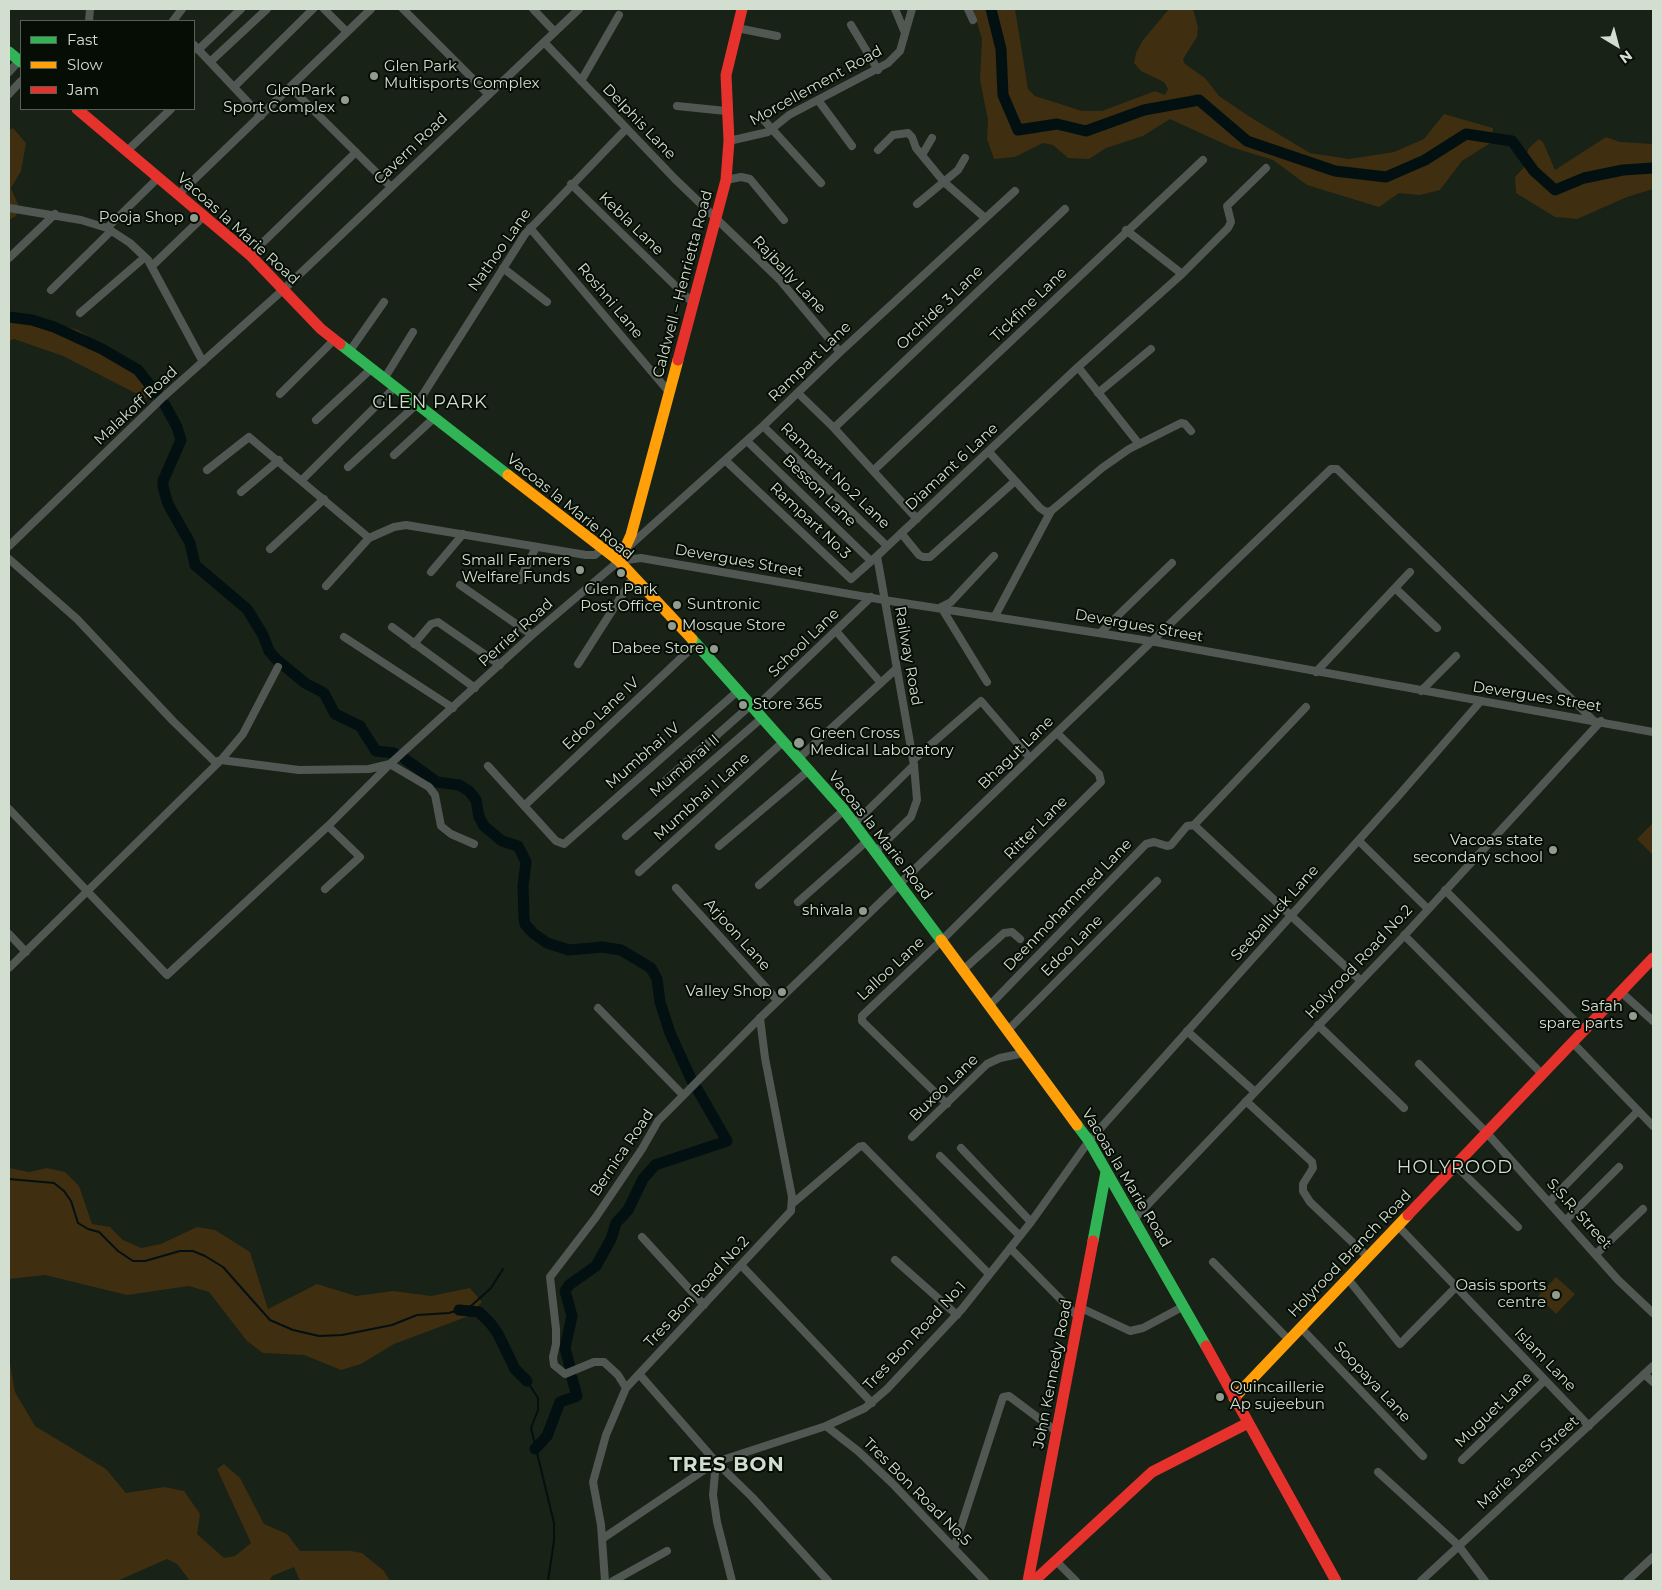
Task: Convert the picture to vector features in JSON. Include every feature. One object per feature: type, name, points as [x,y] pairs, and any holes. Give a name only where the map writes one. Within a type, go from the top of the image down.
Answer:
[{"type":"main road","name":"Caldwell – Henrietta Road","points":[[621,556],[631,535],[726,180],[729,141],[726,111],[726,75],[742,9]]},
{"type":"main road","points":[[9,52],[20,62]]},
{"type":"main road","name":"Vacoas la Marie Road","points":[[79,110],[250,256],[334,340],[601,550],[621,556],[633,578],[740,690],[844,810],[1089,1141],[1184,1306],[1332,1580]]},
{"type":"main road","name":"Holyrood Branch Road","points":[[1234,1398],[1653,958]]},
{"type":"main road","name":"John Kennedy Road","points":[[1028,1581],[1106,1172]]},
{"type":"main road","points":[[1034,1581],[1152,1472],[1248,1423]]},
{"type":"street","points":[[174,20],[182,9]]},
{"type":"street","points":[[241,9],[196,47],[261,116]]},
{"type":"street","points":[[210,62],[267,9]]},
{"type":"street","points":[[234,87],[313,9]]},
{"type":"street","points":[[324,9],[347,32]]},
{"type":"street","points":[[178,195],[371,9]]},
{"type":"street","points":[[403,9],[488,94]]},
{"type":"street","points":[[533,9],[555,32]]},
{"type":"street","name":"Cavern Road","points":[[284,289],[579,9]]},
{"type":"street","points":[[895,9],[905,33]]},
{"type":"street","name":"Morcellement Road","points":[[729,141],[756,136],[772,129],[789,114],[878,70],[898,55],[912,9]]},
{"type":"street","points":[[968,9],[972,20]]},
{"type":"street","points":[[580,81],[618,15]]},
{"type":"street","points":[[851,25],[878,70]]},
{"type":"street","points":[[737,28],[777,36]]},
{"type":"street","name":"Delphis Lane","points":[[544,42],[715,219]]},
{"type":"street","points":[[9,72],[20,62]]},
{"type":"street","points":[[9,94],[20,82]]},
{"type":"street","points":[[291,88],[391,187]]},
{"type":"street","points":[[818,100],[852,146]]},
{"type":"street","points":[[677,106],[726,111]]},
{"type":"street","points":[[127,151],[170,110]]},
{"type":"street","points":[[761,117],[822,183]]},
{"type":"street","name":"Nathoo Lane","points":[[348,467],[417,404],[530,228],[626,129]]},
{"type":"street","points":[[878,150],[893,135],[903,132],[911,134],[913,145],[944,182],[984,218]]},
{"type":"street","points":[[922,155],[932,138]]},
{"type":"street","points":[[250,256],[356,152]]},
{"type":"street","points":[[917,204],[958,170],[965,158]]},
{"type":"street","name":"Tickfine Lane","points":[[874,470],[1126,230],[1203,160]]},
{"type":"street","name":"Diamant 6 Lane","points":[[874,558],[1078,367],[1182,274],[1228,228],[1231,222],[1228,206],[1266,168]]},
{"type":"street","points":[[726,180],[741,177],[750,179],[784,220]]},
{"type":"street","points":[[51,290],[158,178]]},
{"type":"street","name":"Kebla Lane","points":[[571,184],[694,304]]},
{"type":"street","name":"Rampart Lane","points":[[621,556],[1014,191]]},
{"type":"street","points":[[9,208],[55,214],[109,230],[130,242],[152,266],[203,362]]},
{"type":"street","name":"Orchide 3 Lane","points":[[834,428],[1065,209]]},
{"type":"street","points":[[9,258],[55,214]]},
{"type":"street","points":[[152,266],[204,216]]},
{"type":"street","name":"Rajbally Lane","points":[[715,219],[778,279],[840,352]]},
{"type":"street","name":"Roshni Lane","points":[[530,228],[669,392]]},
{"type":"street","points":[[1126,230],[1182,274]]},
{"type":"street","points":[[80,313],[145,257]]},
{"type":"street","points":[[503,268],[547,302]]},
{"type":"street","name":"Malakoff Road","points":[[9,546],[161,399],[284,289]]},
{"type":"street","points":[[350,352],[384,302]]},
{"type":"street","points":[[384,379],[413,332]]},
{"type":"street","points":[[280,394],[334,340]]},
{"type":"street","points":[[1098,393],[1151,348]]},
{"type":"street","points":[[1078,367],[1139,444]]},
{"type":"street","points":[[316,420],[371,369]]},
{"type":"street","points":[[302,480],[395,387]]},
{"type":"street","points":[[798,393],[874,470],[917,519]]},
{"type":"street","points":[[394,454],[434,418]]},
{"type":"street","points":[[995,616],[1051,511],[1102,468],[1139,444],[1181,423],[1185,424],[1191,431]]},
{"type":"street","name":"Rampart No.2 Lane","points":[[763,426],[887,546]]},
{"type":"street","points":[[207,470],[246,438],[254,439],[369,538]]},
{"type":"street","name":"Besson Lane","points":[[747,441],[874,558]]},
{"type":"street","points":[[989,452],[1043,510],[1051,511]]},
{"type":"street","points":[[241,492],[279,460]]},
{"type":"street","name":"Rampart No.3","points":[[725,460],[851,579],[874,558]]},
{"type":"street","name":"Bhagut Lane","points":[[900,885],[1150,641],[1334,468],[1597,721]]},
{"type":"street","points":[[901,534],[919,555],[930,557],[1015,481]]},
{"type":"street","points":[[270,549],[324,499]]},
{"type":"street","points":[[326,586],[369,538],[394,527],[406,525],[586,555],[595,555],[601,550]]},
{"type":"street","points":[[431,572],[463,534]]},
{"type":"street","points":[[520,580],[536,547]]},
{"type":"street","name":"Devergues Street","points":[[621,556],[884,600],[940,607],[1150,641],[1653,732]]},
{"type":"street","name":"Perrier Road","points":[[86,890],[167,974],[328,826],[390,764],[621,556]]},
{"type":"street","points":[[987,682],[940,607],[954,599],[994,556]]},
{"type":"street","points":[[874,558],[884,600]]},
{"type":"street","points":[[9,559],[77,619],[215,762],[221,760],[299,770],[369,769],[390,764],[429,787],[434,795],[441,826],[451,834],[474,844]]},
{"type":"street","points":[[1100,633],[1172,563]]},
{"type":"street","points":[[1316,672],[1410,572]]},
{"type":"street","points":[[578,664],[633,578]]},
{"type":"street","points":[[839,592],[851,579]]},
{"type":"street","points":[[460,584],[532,635]]},
{"type":"street","points":[[1395,588],[1438,628]]},
{"type":"street","name":"School Lane","points":[[757,710],[871,597]]},
{"type":"street","name":"Railway Road","points":[[876,851],[911,817],[917,800],[914,762],[884,600]]},
{"type":"street","points":[[414,644],[431,624],[438,622],[500,665]]},
{"type":"street","points":[[392,627],[475,688]]},
{"type":"street","points":[[836,631],[881,682]]},
{"type":"street","points":[[344,637],[453,708]]},
{"type":"street","name":"Edoo Lane IV","points":[[524,806],[697,643]]},
{"type":"street","points":[[1421,691],[1456,656]]},
{"type":"street","points":[[9,968],[86,890],[221,760],[250,723],[278,667]]},
{"type":"street","points":[[799,758],[896,669]]},
{"type":"street","name":"Mumbhai IV","points":[[524,806],[562,844],[740,690]]},
{"type":"street","points":[[854,823],[914,762],[981,701],[1030,758]]},
{"type":"street","name":"Seeballuck Lane","points":[[1089,1141],[1359,841],[1480,702]]},
{"type":"street","points":[[1306,707],[1194,825],[1361,981]]},
{"type":"street","points":[[666,780],[757,710]]},
{"type":"street","name":"Mumbhai II","points":[[626,836],[757,710]]},
{"type":"street","name":"Holyrood Road No.2","points":[[1134,1219],[1428,910],[1597,721]]},
{"type":"street","name":"Ritter Lane","points":[[941,941],[1100,782],[1099,774],[1057,733]]},
{"type":"street","name":"Mumbhai I Lane","points":[[640,872],[784,742]]},
{"type":"street","points":[[488,766],[524,806]]},
{"type":"street","points":[[719,846],[809,770]]},
{"type":"street","points":[[9,809],[86,890]]},
{"type":"street","points":[[759,885],[844,810]]},
{"type":"street","name":"Deenmohammed Lane","points":[[989,1006],[1146,844],[1154,842],[1171,846],[1187,826],[1194,825]]},
{"type":"street","points":[[325,889],[360,857],[328,826]]},
{"type":"street","points":[[798,902],[868,840]]},
{"type":"street","points":[[1359,841],[1428,910]]},
{"type":"street","name":"Edoo Lane","points":[[1007,1030],[1157,882]]},
{"type":"street","name":"Bernica Road","points":[[626,1388],[618,1374],[604,1362],[594,1362],[566,1374],[554,1365],[552,1357],[556,1344],[556,1329],[550,1277],[596,1217],[642,1149],[658,1121],[682,1094],[900,885]]},
{"type":"street","name":"Arjoon Lane","points":[[676,888],[778,1001]]},
{"type":"street","points":[[1445,890],[1584,1030]]},
{"type":"street","points":[[963,970],[1004,933],[1012,932],[1020,939]]},
{"type":"street","points":[[9,934],[26,952]]},
{"type":"street","points":[[1404,935],[1542,1074]]},
{"type":"street","name":"Lalloo Lane","points":[[941,941],[861,1018],[947,1104]]},
{"type":"street","points":[[1621,992],[1653,1021]]},
{"type":"street","points":[[598,1008],[682,1094]]},
{"type":"street","points":[[760,1018],[792,1204]]},
{"type":"street","points":[[1318,1025],[1404,1108]]},
{"type":"street","points":[[1187,1032],[1255,1092]]},
{"type":"street","points":[[1572,1042],[1653,1126]]},
{"type":"street","name":"Buxoo Lane","points":[[912,1137],[987,1064],[1000,1058],[1024,1053]]},
{"type":"street","name":"S.S.R. Street","points":[[1419,1064],[1486,1132],[1618,1280],[1653,1313]]},
{"type":"street","points":[[1246,1101],[1312,1162],[1314,1168],[1303,1184],[1303,1190],[1310,1202],[1368,1257]]},
{"type":"street","points":[[1550,1202],[1638,1111]]},
{"type":"street","name":"Tres Bon Road No.1","points":[[602,1539],[716,1462],[826,1426],[872,1403],[957,1315],[1031,1222],[1089,1141]]},
{"type":"street","name":"Tres Bon Road No.2","points":[[605,1581],[602,1539],[593,1482],[606,1435],[626,1388],[791,1211],[792,1204],[859,1147],[863,1146],[989,1274]]},
{"type":"street","points":[[961,1148],[1031,1222]]},
{"type":"street","points":[[940,1156],[1020,1236]]},
{"type":"street","points":[[1455,1165],[1518,1227]]},
{"type":"street","points":[[1566,1220],[1620,1167]]},
{"type":"street","points":[[1596,1254],[1643,1209]]},
{"type":"street","name":"Islam Lane","points":[[1398,1226],[1589,1426]]},
{"type":"street","points":[[642,1237],[704,1305]]},
{"type":"street","points":[[1010,1248],[1080,1313],[1130,1332],[1143,1328],[1184,1306]]},
{"type":"street","points":[[895,1260],[957,1315]]},
{"type":"street","points":[[1213,1262],[1289,1340]]},
{"type":"street","points":[[741,1265],[872,1403]]},
{"type":"street","points":[[1348,1279],[1400,1344],[1456,1287]]},
{"type":"street","name":"Soopaya Lane","points":[[1301,1328],[1423,1456]]},
{"type":"street","name":"Marie Jean Street","points":[[1421,1581],[1653,1366]]},
{"type":"street","points":[[1644,1374],[1653,1382]]},
{"type":"street","points":[[640,1375],[716,1462],[752,1497],[828,1581]]},
{"type":"street","name":"Muguet Lane","points":[[1462,1460],[1545,1380]]},
{"type":"street","points":[[954,1548],[1003,1397],[1009,1396],[1057,1432]]},
{"type":"street","name":"Tres Bon Road No.5","points":[[826,1426],[858,1451],[892,1483],[985,1581]]},
{"type":"street","points":[[716,1462],[714,1504],[732,1581]]},
{"type":"street","points":[[1378,1472],[1458,1546],[1485,1581]]},
{"type":"street","points":[[614,1581],[666,1551]]},
{"type":"street","points":[[1628,1581],[1653,1557]]},
{"type":"street","points":[[1056,1560],[1076,1581]]},
{"type":"shaded area","points":[[973,9],[1015,9],[1028,89],[1035,96],[1082,111],[1102,111],[1155,91],[1165,95],[1168,89],[1164,82],[1141,71],[1134,63],[1136,53],[1143,40],[1169,9],[1193,9],[1198,27],[1197,37],[1183,59],[1185,64],[1205,78],[1219,96],[1310,153],[1349,159],[1394,152],[1424,139],[1444,114],[1493,128],[1492,142],[1462,161],[1440,190],[1420,195],[1399,193],[1379,207],[1307,185],[1273,160],[1231,147],[1170,119],[1143,136],[1106,148],[1089,159],[1068,158],[1053,145],[1043,143],[1015,157],[994,159],[987,139],[988,120],[980,80],[982,39]]},
{"type":"shaded area","points":[[13,128],[26,143],[21,171],[11,188],[19,207],[16,216],[9,220],[9,130]]},
{"type":"shaded area","points":[[1606,137],[1620,142],[1653,144],[1653,160],[1651,162],[1653,164],[1653,189],[1627,197],[1577,219],[1555,217],[1516,193],[1515,177],[1525,166],[1525,157],[1529,148],[1539,139],[1543,142],[1555,170]]},
{"type":"shaded area","points":[[9,311],[78,330],[148,376],[154,386],[155,396],[145,398],[63,356],[14,339],[9,341]]},
{"type":"shaded area","points":[[1653,823],[1653,855],[1637,839]]},
{"type":"shaded area","points":[[9,1168],[29,1172],[47,1168],[65,1172],[79,1186],[92,1224],[110,1227],[123,1240],[141,1248],[161,1244],[197,1227],[215,1230],[250,1252],[268,1309],[317,1284],[356,1296],[393,1291],[431,1296],[470,1288],[482,1302],[469,1316],[394,1344],[361,1364],[341,1370],[304,1355],[263,1353],[247,1341],[209,1292],[189,1286],[127,1295],[45,1275],[9,1279]]},
{"type":"shaded area","name":"Oasis sports centre","points":[[1556,1277],[1575,1294],[1556,1314],[1538,1296]]},
{"type":"shaded area","points":[[9,1358],[15,1392],[35,1426],[106,1469],[126,1493],[164,1487],[184,1491],[200,1514],[197,1534],[224,1558],[235,1556],[251,1543],[217,1469],[224,1464],[240,1478],[264,1524],[287,1534],[300,1551],[351,1551],[362,1553],[384,1571],[390,1581],[300,1581],[294,1567],[272,1576],[269,1581],[190,1581],[177,1564],[167,1559],[117,1581],[9,1581]]},
{"type":"waterway","points":[[991,9],[1001,49],[1003,95],[1018,130],[1057,124],[1086,131],[1144,110],[1199,100],[1247,141],[1335,171],[1386,177],[1425,160],[1466,134],[1512,141],[1534,171],[1555,190],[1584,178],[1623,170],[1653,168]]},
{"type":"waterway","points":[[9,317],[32,320],[54,327],[102,349],[138,370],[161,399]]},
{"type":"waterway","points":[[165,405],[177,427],[181,440],[163,481],[163,487],[168,504],[190,543],[195,565],[247,609],[263,635],[269,651],[276,659],[305,683],[324,693],[335,714],[360,726],[376,751],[394,753]]},
{"type":"waterway","points":[[405,759],[437,782],[459,785],[469,791],[476,800],[479,817],[484,826],[502,841],[518,846],[526,862],[523,886],[525,924],[533,933],[547,943],[569,950],[602,947],[621,950],[651,968],[657,979],[660,1002],[670,1033],[692,1081]]},
{"type":"waterway","points":[[570,1367],[565,1348],[572,1316],[565,1291],[569,1285],[596,1266],[611,1239],[616,1223],[628,1210],[643,1179],[655,1165],[727,1141],[696,1087]]},
{"type":"waterway","points":[[9,1179],[54,1183],[64,1191],[71,1201],[78,1223],[88,1229],[99,1232],[118,1251],[133,1261],[145,1261],[180,1251],[193,1251],[205,1256],[223,1267],[270,1320],[293,1330],[319,1336],[342,1335],[392,1325],[417,1315],[449,1313],[471,1306],[491,1288],[503,1269]]},
{"type":"waterway","points":[[459,1310],[479,1312],[491,1324],[515,1369],[527,1381]]},
{"type":"waterway","points":[[535,1449],[547,1436],[560,1402],[577,1396],[572,1378]]},
{"type":"waterway","points":[[527,1381],[538,1398],[538,1410],[531,1428],[554,1523],[554,1541],[548,1581]]},
{"type":"traffic: fast","points":[[9,52],[20,61]]},
{"type":"traffic: fast","points":[[340,344],[508,475]]},
{"type":"traffic: fast","points":[[692,639],[844,810],[941,940]]},
{"type":"traffic: fast","points":[[1077,1125],[1089,1141],[1206,1346]]},
{"type":"traffic: fast","points":[[1093,1241],[1106,1172]]},
{"type":"traffic: slow","points":[[619,561],[631,535],[678,360]]},
{"type":"traffic: slow","points":[[508,475],[619,561],[692,639]]},
{"type":"traffic: slow","points":[[941,940],[1077,1125]]},
{"type":"traffic: slow","points":[[1234,1398],[1408,1215]]},
{"type":"traffic: jam","points":[[678,360],[726,180],[729,141],[726,75],[742,9]]},
{"type":"traffic: jam","points":[[78,110],[250,255],[321,329],[340,344]]},
{"type":"traffic: jam","points":[[1408,1215],[1653,958]]},
{"type":"traffic: jam","points":[[1028,1581],[1093,1241]]},
{"type":"traffic: jam","points":[[1206,1346],[1336,1581]]},
{"type":"traffic: jam","points":[[1034,1581],[1152,1472],[1248,1423]]},
{"type":"place","name":"Glen Park Multisports Complex","points":[[374,76]]},
{"type":"place","name":"GlenPark Sport Complex","points":[[345,100]]},
{"type":"place","name":"Pooja Shop","points":[[194,218]]},
{"type":"place","name":"Small Farmers Welfare Funds","points":[[580,570]]},
{"type":"place","name":"Glen Park Post Office","points":[[621,573]]},
{"type":"place","name":"Suntronic","points":[[677,605]]},
{"type":"place","name":"Mosque Store","points":[[672,626]]},
{"type":"place","name":"Dabee Store","points":[[714,649]]},
{"type":"place","name":"Store 365","points":[[743,705]]},
{"type":"place","name":"Green Cross Medical Laboratory","points":[[799,743]]},
{"type":"place","name":"Vacoas state secondary school","points":[[1553,850]]},
{"type":"place","name":"shivala","points":[[863,911]]},
{"type":"place","name":"Valley Shop","points":[[782,992]]},
{"type":"place","name":"Safah spare parts","points":[[1633,1016]]},
{"type":"place","name":"Oasis sports centre","points":[[1556,1295]]},
{"type":"place","name":"Quincaillerie Ap sujeebun","points":[[1220,1397]]},
{"type":"district","name":"GLEN PARK","points":[[430,403]]},
{"type":"district","name":"HOLYROOD","points":[[1455,1168]]},
{"type":"district","name":"TRES BON","points":[[727,1465]]}]
